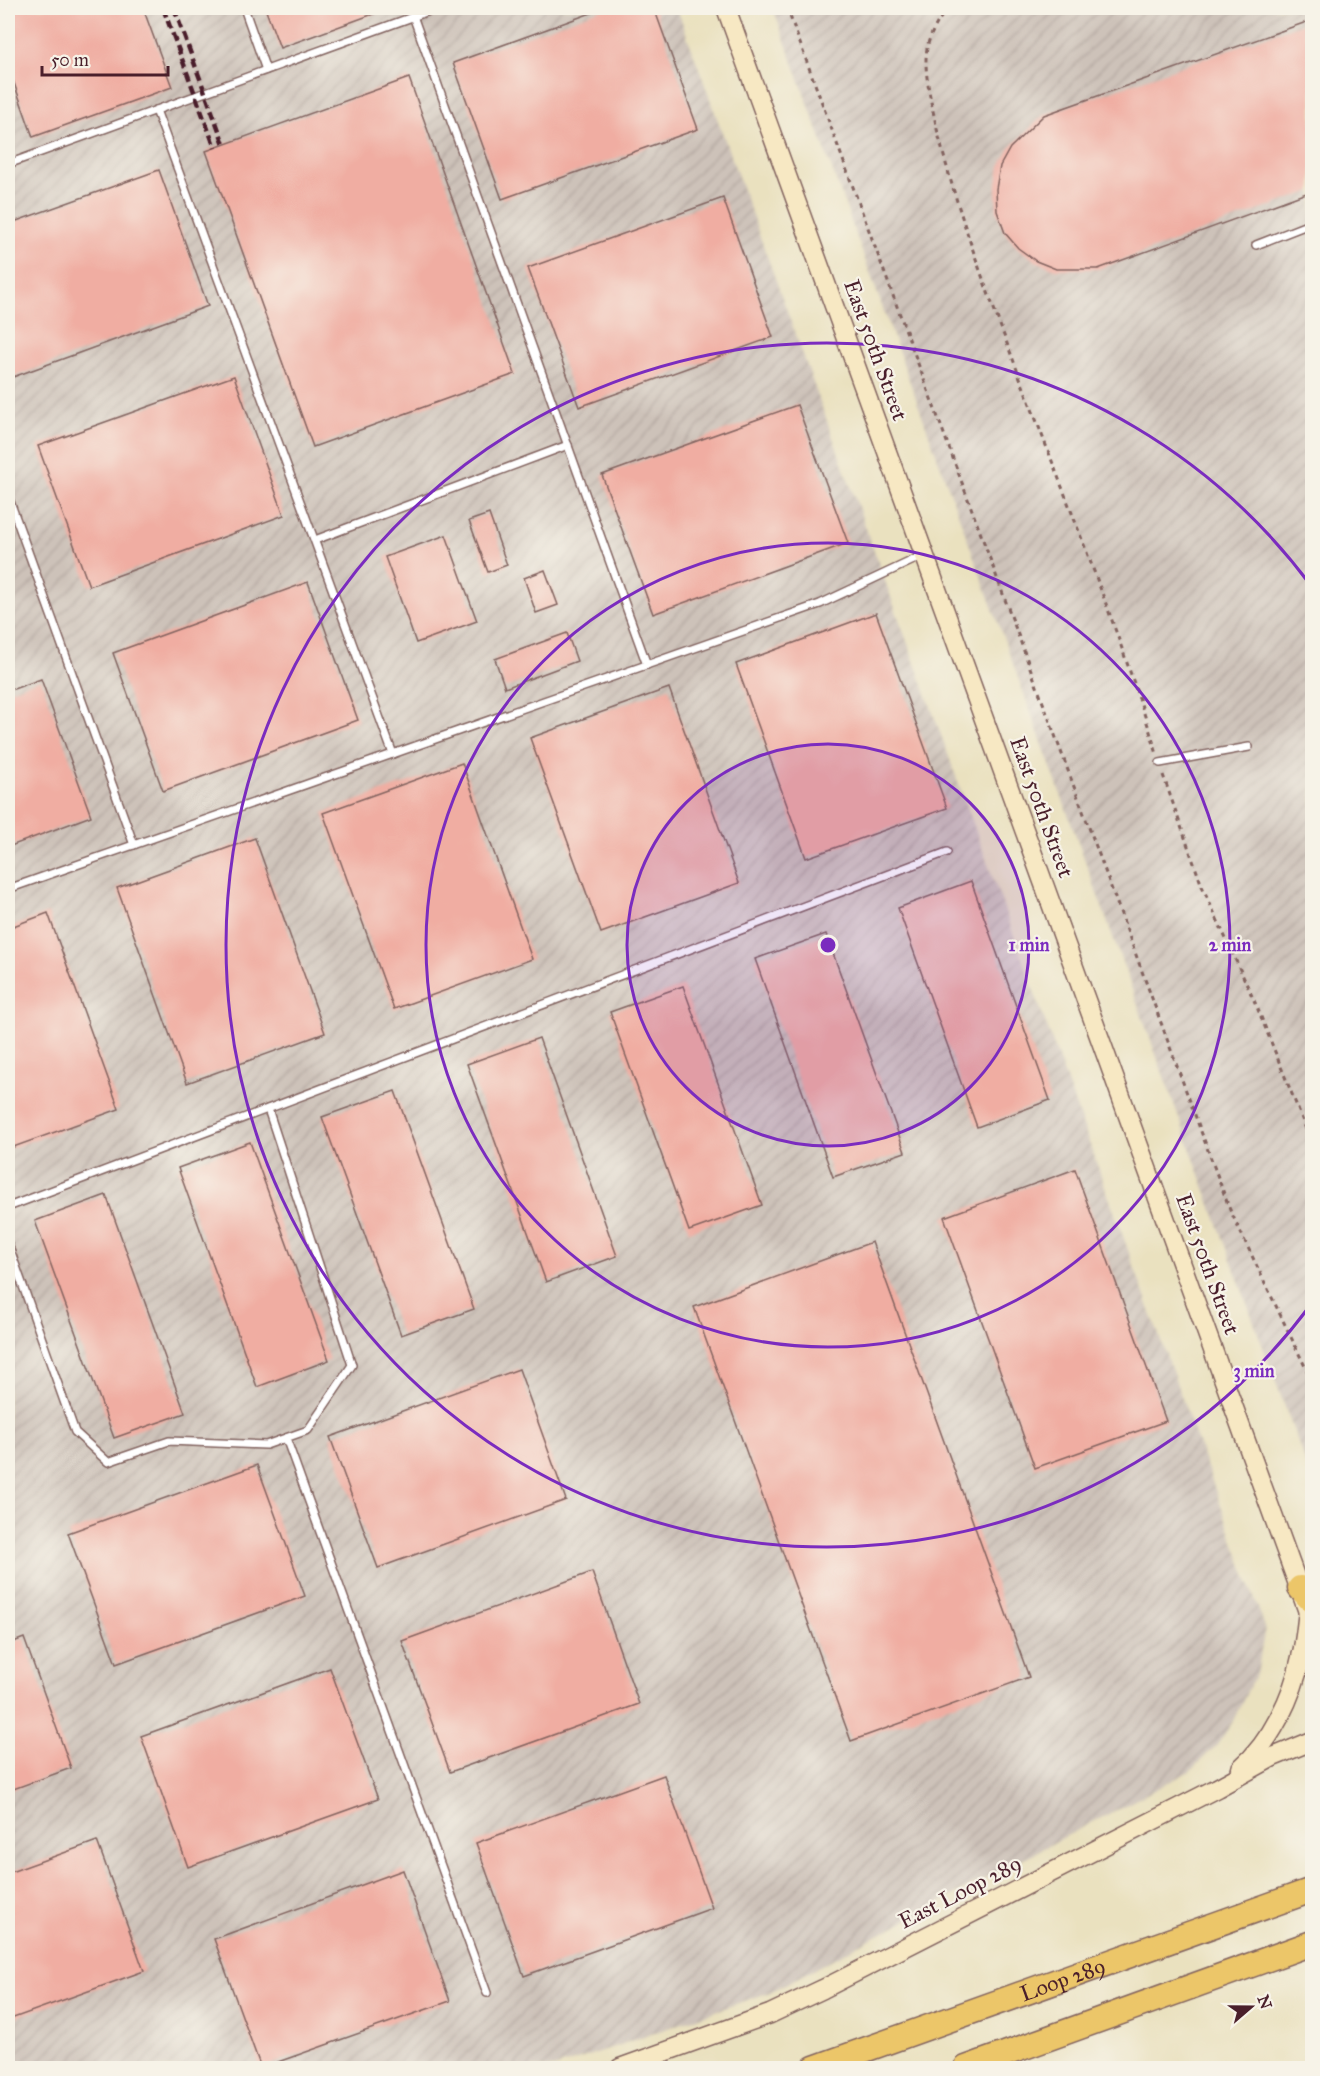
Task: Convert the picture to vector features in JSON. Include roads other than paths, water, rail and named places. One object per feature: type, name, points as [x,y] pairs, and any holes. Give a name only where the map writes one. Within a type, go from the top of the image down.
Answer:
[{"type":"highway","name":"Loop 289","points":[[814,2068],[1312,1890]]},
{"type":"highway","points":[[966,2068],[1312,1943]]},
{"type":"main road","name":"East 50th Street","points":[[726,8],[1308,1606]]},
{"type":"main road","points":[[1217,1788],[1255,1756],[1274,1728],[1301,1659],[1308,1606]]},
{"type":"main road","name":"East Loop 289","points":[[620,2068],[770,2014],[823,1989],[1274,1757],[1312,1741]]},
{"type":"lane","points":[[244,8],[266,70]]},
{"type":"lane","points":[[8,164],[437,8]]},
{"type":"lane","points":[[413,16],[647,665]]},
{"type":"lane","points":[[156,110],[393,754]]},
{"type":"lane","points":[[1256,245],[1312,223]]},
{"type":"lane","points":[[315,540],[568,445]]},
{"type":"lane","points":[[8,496],[134,845]]},
{"type":"lane","points":[[8,889],[820,604],[924,555]]},
{"type":"lane","points":[[1160,763],[1249,747]]},
{"type":"lane","points":[[8,1208],[947,852]]},
{"type":"lane","points":[[8,1244],[75,1432],[108,1462],[169,1441],[266,1445],[308,1430],[352,1365],[267,1109]]},
{"type":"lane","points":[[286,1438],[487,1993]]},
{"type":"railway","points":[[163,8],[215,148]]},
{"type":"railway","points":[[174,8],[224,144]]}]
